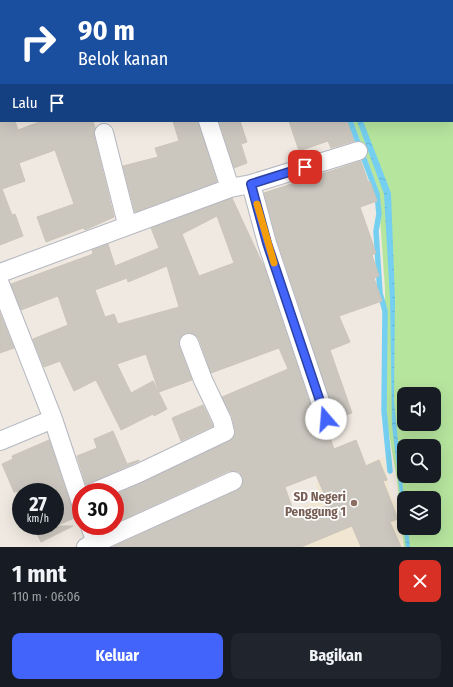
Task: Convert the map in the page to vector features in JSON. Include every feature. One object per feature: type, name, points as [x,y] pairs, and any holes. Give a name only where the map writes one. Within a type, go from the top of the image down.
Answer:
[{"type":"street","points":[[208,122],[230,188]]},
{"type":"street","points":[[104,133],[127,224]]},
{"type":"street","points":[[0,273],[127,224],[230,188],[251,184],[358,151]]},
{"type":"street","points":[[251,184],[267,243],[326,419]]},
{"type":"street","points":[[0,284],[78,483]]},
{"type":"street","points":[[116,483],[225,432],[222,420],[203,380],[189,342]]},
{"type":"street","points":[[0,441],[53,419]]},
{"type":"street","points":[[90,535],[91,545],[233,481]]},
{"type":"shaded area","name":"SD Negeri Penggung 1","points":[[384,457],[389,491],[397,504],[397,535],[402,535],[404,547],[250,547],[254,526],[321,499],[316,483]]},
{"type":"green space","points":[[353,122],[453,122],[453,547],[404,547],[403,535],[441,535],[441,491],[398,491],[397,483],[441,483],[441,439],[397,439],[397,480],[385,411],[385,289],[378,189]]},
{"type":"water","points":[[357,122],[363,122],[391,193],[395,299],[394,402],[398,439],[397,469],[392,425],[390,299],[384,194]]},
{"type":"water","points":[[399,483],[402,483],[403,491],[400,491]]},
{"type":"water","points":[[405,535],[409,535],[410,547],[406,547]]},
{"type":"building","points":[[0,122],[15,122],[18,130],[39,122],[93,122],[95,128],[94,136],[114,217],[85,230],[83,228],[46,242],[37,217],[74,204],[55,150],[19,163],[25,181],[2,189],[12,215],[15,214],[23,236],[0,245]]},
{"type":"building","points":[[173,122],[198,122],[217,182],[135,212],[123,166],[158,157],[155,148],[179,141]]},
{"type":"building","points":[[219,122],[240,122],[247,142],[241,144],[247,163],[234,168]]},
{"type":"building","points":[[289,122],[347,122],[354,141],[331,148],[328,141],[299,151]]},
{"type":"building","points":[[361,161],[368,182],[370,181],[377,201],[360,207],[376,253],[372,255],[379,276],[374,278],[382,301],[339,316],[350,342],[330,350],[352,413],[336,418],[277,240],[264,193]]},
{"type":"building","points":[[232,198],[265,269],[316,422],[319,427],[327,429],[334,449],[356,440],[366,466],[379,460],[387,480],[383,481],[397,516],[397,519],[390,522],[401,547],[361,547],[352,526],[301,547],[113,547],[241,487],[243,482],[242,476],[239,472],[229,471],[124,519],[124,491],[233,439],[235,429],[232,416],[222,397],[288,369],[279,348],[211,373],[199,339],[191,333],[186,333],[181,337],[179,346],[192,380],[159,392],[146,354],[117,364],[131,393],[153,381],[167,409],[154,416],[153,414],[121,430],[96,380],[74,391],[60,361],[44,367],[33,339],[68,325],[58,296],[21,310],[11,284],[93,254],[92,250],[108,244],[115,266],[159,248],[151,228]],"holes":[[[217,216],[234,263],[199,276],[182,234]],[[167,266],[179,307],[118,324],[114,314],[105,317],[95,290],[127,278],[128,282]],[[316,475],[329,505],[296,519],[285,487]]]},
{"type":"building","points":[[0,313],[14,348],[0,353]]},
{"type":"building","points":[[203,405],[213,426],[181,441],[172,418]]},
{"type":"building","points":[[113,431],[127,464],[139,461],[90,483],[85,483],[77,456],[97,448],[94,439]]},
{"type":"building","points":[[49,440],[63,483],[12,483],[12,487],[2,464],[13,459],[12,456]]},
{"type":"building","points":[[64,485],[72,508],[72,519],[64,522]]},
{"type":"building","points":[[64,526],[72,526],[64,530]]},
{"type":"building","points":[[38,535],[55,535],[41,542]]},
{"type":"waterway","points":[[350,122],[377,194],[379,214],[376,231],[380,293],[385,311],[384,411],[390,471]]},
{"type":"slow traffic","points":[[257,204],[274,263]]},
{"type":"place","name":"SD Negeri Penggung 1","points":[[354,503]]},
{"type":"route","points":[[305,167],[251,184],[267,243],[326,419]]}]
